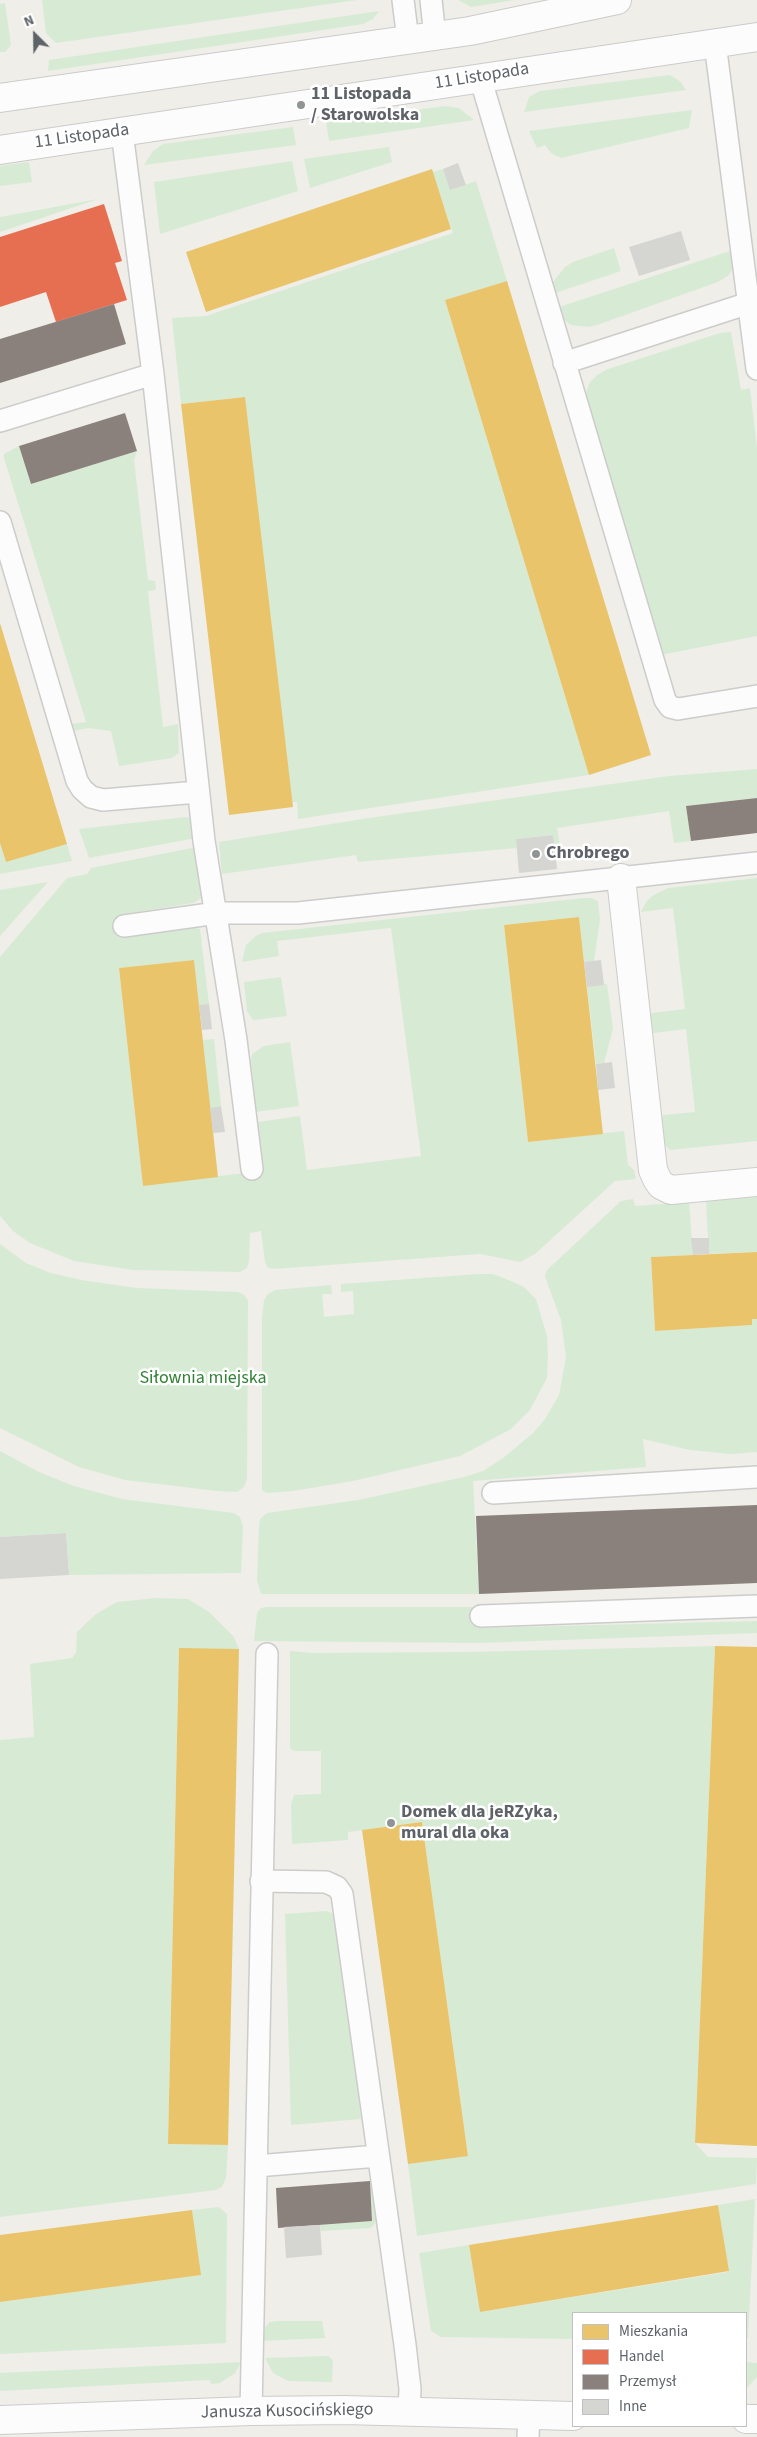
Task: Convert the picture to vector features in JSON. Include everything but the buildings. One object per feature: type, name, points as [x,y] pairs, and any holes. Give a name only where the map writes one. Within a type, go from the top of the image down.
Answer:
[{"type":"main road","points":[[0,98],[435,36],[501,25],[617,0]]},
{"type":"main road","name":"11 Listopada","points":[[0,150],[757,37]]},
{"type":"main road","points":[[621,878],[653,1170],[657,1179],[662,1185],[671,1190],[757,1182]]},
{"type":"main road","name":"Janusza Kusocińskiego","points":[[0,2420],[250,2411],[409,2411],[529,2426],[572,2416]]},
{"type":"lane","points":[[403,0],[408,40]]},
{"type":"lane","points":[[431,0],[435,36]]},
{"type":"lane","points":[[715,43],[757,369]]},
{"type":"lane","points":[[480,77],[665,700],[670,707],[678,709],[757,696]]},
{"type":"lane","points":[[122,132],[153,374],[198,792],[217,913],[252,1169]]},
{"type":"lane","points":[[564,363],[749,303]]},
{"type":"lane","points":[[0,421],[153,374]]},
{"type":"lane","points":[[0,522],[77,781],[82,789],[91,797],[102,800],[198,792]]},
{"type":"lane","points":[[124,926],[217,913],[298,913],[757,863]]},
{"type":"lane","points":[[493,1493],[757,1477]]},
{"type":"lane","points":[[480,1616],[757,1606]]},
{"type":"lane","points":[[250,2411],[266,1654]]},
{"type":"lane","points":[[262,1881],[326,1882],[337,1887],[342,1894],[405,2346],[410,2389],[409,2411]]},
{"type":"lane","points":[[256,2166],[378,2156]]},
{"type":"green space","points":[[42,0],[357,0],[56,43],[46,33]]},
{"type":"green space","points":[[458,0],[515,0],[471,7]]},
{"type":"green space","points":[[5,3],[11,45],[5,52],[0,52],[0,4]]},
{"type":"green space","points":[[379,11],[373,19],[363,24],[48,71],[49,60]]},
{"type":"green space","points":[[670,75],[681,82],[686,90],[524,112],[529,97],[540,91]]},
{"type":"green space","points":[[445,106],[459,108],[474,120],[329,141],[326,122]]},
{"type":"green space","points":[[692,110],[689,128],[561,158],[551,153],[545,145],[537,148],[529,131]]},
{"type":"green space","points":[[293,127],[296,145],[144,165],[153,151],[163,144]]},
{"type":"green space","points":[[389,147],[392,162],[310,188],[304,159]]},
{"type":"green space","points":[[292,161],[298,191],[160,234],[154,182]]},
{"type":"green space","points":[[29,162],[32,182],[0,186],[0,166]]},
{"type":"green space","points":[[443,169],[451,190],[476,181],[507,281],[445,300],[589,775],[298,819],[297,802],[292,802],[244,397],[181,404],[172,318],[206,316],[453,233],[432,172]]},
{"type":"green space","points":[[98,199],[0,232],[0,217]]},
{"type":"green space","points":[[614,248],[621,271],[552,294],[552,283],[565,267],[573,262]]},
{"type":"green space","points":[[733,250],[735,261],[733,268],[728,276],[718,282],[597,325],[588,327],[571,325],[560,317],[556,308]]},
{"type":"green space","points":[[731,332],[741,390],[750,388],[757,448],[757,636],[661,655],[587,403],[586,392],[590,382],[597,375],[608,369],[720,333]]},
{"type":"green space","points":[[19,446],[31,484],[137,451],[134,460],[148,580],[155,581],[156,590],[148,591],[163,727],[178,724],[179,753],[172,758],[119,766],[111,731],[88,728],[74,731],[72,724],[86,722],[4,458],[4,454]]},
{"type":"green space","points":[[757,769],[757,798],[686,806],[691,841],[674,843],[669,811],[557,828],[562,858],[556,859],[553,835],[516,839],[517,848],[358,862],[356,855],[222,874],[219,842],[369,818],[669,776]]},
{"type":"green space","points":[[190,818],[196,838],[89,858],[79,829]]},
{"type":"green space","points":[[0,843],[6,862],[67,844],[72,861],[0,874]]},
{"type":"green space","points":[[197,847],[205,896],[193,903],[118,915],[120,935],[186,926],[200,929],[209,1004],[199,1005],[194,960],[119,968],[143,1185],[263,1171],[258,1122],[300,1116],[307,1170],[421,1156],[391,928],[277,941],[279,956],[242,962],[246,945],[256,936],[262,933],[584,898],[598,901],[600,920],[594,961],[584,962],[579,917],[504,925],[528,1142],[624,1131],[628,1165],[634,1170],[636,1179],[615,1181],[535,1254],[520,1262],[480,1254],[274,1269],[268,1268],[265,1262],[261,1231],[250,1233],[249,1261],[247,1268],[240,1272],[133,1270],[74,1261],[30,1243],[13,1231],[0,1216],[0,957],[67,878],[87,874],[91,868]]},
{"type":"green space","points":[[757,878],[757,1141],[670,1150],[664,1144],[660,1122],[663,1115],[695,1112],[686,1029],[654,1033],[649,1029],[649,1018],[652,1013],[685,1009],[673,908],[641,912],[646,902],[652,896],[668,888]]},
{"type":"green space","points":[[48,882],[0,936],[0,890]]},
{"type":"green space","points":[[281,977],[287,1016],[253,1020],[247,1011],[244,982]]},
{"type":"green space","points":[[607,984],[613,1029],[604,1063],[596,1064],[587,987]]},
{"type":"green space","points":[[214,1039],[221,1106],[210,1108],[203,1040]]},
{"type":"green space","points":[[290,1042],[299,1106],[256,1112],[252,1054],[264,1046]]},
{"type":"green space","points":[[757,1197],[757,1252],[709,1254],[706,1201]]},
{"type":"green space","points":[[633,1199],[635,1206],[689,1202],[693,1255],[651,1257],[655,1331],[752,1325],[752,1319],[757,1319],[757,1452],[732,1454],[690,1450],[643,1439],[646,1467],[473,1481],[479,1594],[261,1594],[257,1580],[259,1527],[260,1519],[267,1513],[358,1500],[464,1477],[483,1471],[503,1458],[533,1433],[545,1419],[559,1395],[566,1357],[561,1320],[545,1276],[547,1270],[621,1201]]},
{"type":"green space","name":"Siłownia miejska","points":[[0,1244],[26,1263],[51,1273],[81,1280],[137,1288],[238,1292],[244,1295],[248,1300],[247,1479],[244,1487],[237,1492],[217,1491],[125,1480],[79,1467],[0,1428]]},
{"type":"green space","points":[[493,1274],[524,1287],[536,1299],[547,1336],[547,1378],[530,1410],[511,1429],[460,1456],[353,1481],[293,1491],[267,1493],[262,1490],[262,1318],[264,1300],[268,1294],[275,1290],[331,1285],[332,1294],[322,1294],[324,1317],[354,1314],[353,1291],[341,1292],[341,1284]]},
{"type":"green space","points":[[0,1451],[39,1472],[74,1486],[122,1499],[234,1513],[240,1517],[243,1527],[241,1573],[69,1575],[66,1533],[0,1537]]},
{"type":"green space","points":[[156,1598],[188,1599],[209,1612],[234,1637],[239,1649],[179,1649],[168,2144],[228,2145],[226,2178],[222,2187],[216,2190],[0,2217],[0,1740],[34,1737],[30,1664],[72,1658],[76,1653],[77,1632],[96,1614],[117,1602]]},
{"type":"green space","points":[[479,1607],[479,1628],[757,1621],[757,1633],[479,1643],[254,1641],[257,1613],[261,1608]]},
{"type":"green space","points":[[715,1646],[695,2143],[708,2157],[757,2158],[756,2184],[417,2236],[408,2164],[468,2155],[422,1822],[348,1832],[348,1840],[292,1844],[291,1805],[294,1795],[321,1794],[321,1751],[294,1751],[290,1748],[290,1651],[314,1653],[470,1652]]},
{"type":"green space","points":[[327,1911],[333,1914],[337,1925],[361,2119],[291,2125],[285,1914]]},
{"type":"green space","points":[[370,2181],[376,2192],[377,2219],[374,2225],[370,2228],[321,2231],[320,2225],[372,2221]]},
{"type":"green space","points":[[755,2199],[747,2339],[747,2312],[572,2312],[572,2339],[441,2337],[431,2331],[419,2253],[469,2245],[480,2312],[728,2272],[718,2205]]},
{"type":"green space","points":[[219,2207],[227,2214],[226,2343],[0,2354],[0,2302],[200,2275],[192,2210]]},
{"type":"green space","points":[[322,2321],[325,2338],[260,2341],[261,2331],[270,2322]]},
{"type":"green space","points":[[328,2356],[333,2360],[332,2382],[288,2381],[273,2373],[265,2358]]},
{"type":"green space","points":[[241,2362],[235,2373],[220,2383],[211,2384],[210,2380],[0,2391],[0,2373]]},
{"type":"green space","points":[[747,2362],[757,2363],[757,2377],[747,2388]]},
{"type":"place","name":"11 Listopada / Starowolska","points":[[301,105]]},
{"type":"place","name":"Chrobrego","points":[[536,854]]},
{"type":"place","name":"Domek dla jeRZyka, mural dla oka","points":[[391,1823]]}]
